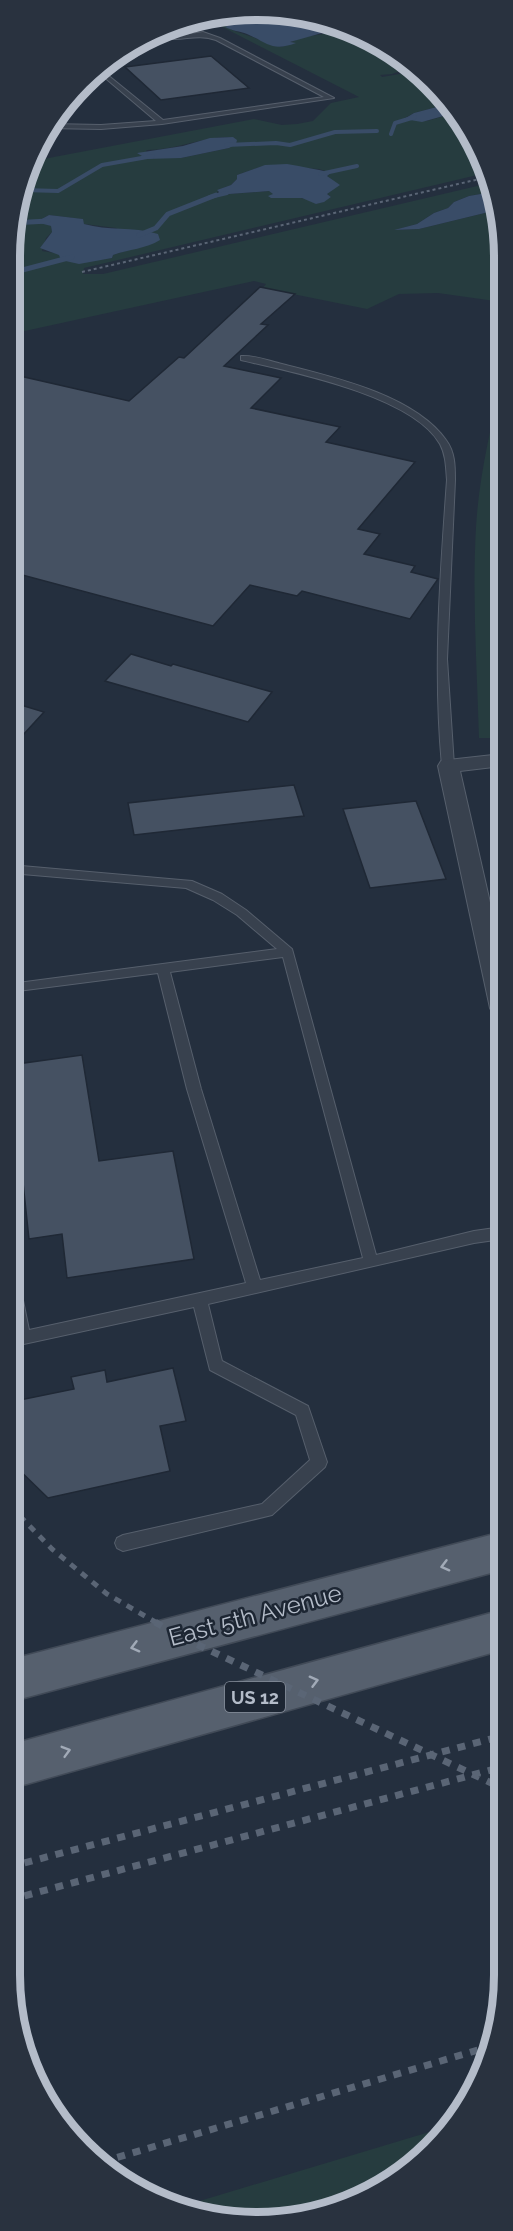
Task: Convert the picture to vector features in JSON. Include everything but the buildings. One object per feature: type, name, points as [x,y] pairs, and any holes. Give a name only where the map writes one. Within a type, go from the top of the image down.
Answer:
[{"type":"main road","name":"East 5th Avenue","points":[[20,1678],[494,1553]]},
{"type":"main road","name":"US 12","points":[[20,1764],[494,1632]]},
{"type":"street","points":[[494,761],[448,765],[494,972]]},
{"type":"lane","points":[[58,126],[101,127],[162,122],[331,98],[218,39],[203,34],[167,38]]},
{"type":"lane","points":[[104,74],[162,122]]},
{"type":"lane","points":[[244,358],[323,378],[386,400],[424,422],[443,442],[448,454],[451,480],[443,640],[444,737],[448,765]]},
{"type":"lane","points":[[20,870],[188,884],[215,894],[251,917],[288,952],[371,1262]]},
{"type":"lane","points":[[20,987],[288,952]]},
{"type":"lane","points":[[163,968],[194,1089],[255,1287]]},
{"type":"lane","points":[[20,1339],[494,1234]]},
{"type":"lane","points":[[123,1543],[266,1510],[319,1462],[302,1411],[214,1365],[200,1299]]},
{"type":"green space","points":[[235,21],[237,22],[226,26],[281,47],[303,37],[334,33],[375,51],[403,70],[380,75],[382,77],[407,73],[440,106],[414,113],[405,118],[427,121],[447,115],[462,138],[479,175],[84,268],[83,274],[103,274],[482,185],[485,193],[454,202],[448,208],[434,213],[417,224],[395,230],[419,229],[489,212],[494,256],[494,301],[438,293],[399,294],[367,309],[263,288],[266,284],[254,281],[20,332],[20,241],[24,210],[32,180],[41,160],[254,119],[282,125],[313,121],[331,103],[359,97],[215,23]],"holes":[[[221,137],[232,137],[229,148],[181,158],[141,158],[147,150],[169,148]],[[263,166],[319,169],[331,173],[327,176],[333,181],[334,188],[327,194],[331,197],[315,203],[297,197],[271,198],[274,194],[269,191],[217,195],[218,190],[231,185],[237,179],[237,175]],[[49,215],[82,219],[84,224],[116,228],[141,246],[113,255],[112,258],[98,260],[42,251],[46,238],[52,232],[51,226],[38,221]]]},
{"type":"green space","points":[[494,414],[494,738],[479,738],[475,606],[476,527]]},
{"type":"green space","points":[[436,2130],[413,2153],[388,2172],[333,2199],[303,2207],[256,2212],[210,2207],[194,2203]]},
{"type":"water","points":[[272,20],[303,24],[334,32],[322,33],[290,42],[296,43],[281,47],[225,27],[236,22],[234,21]]},
{"type":"water","points":[[440,106],[447,115],[422,122],[404,119],[414,113]]},
{"type":"water","points":[[233,137],[237,140],[236,144],[229,148],[181,158],[141,159],[142,156],[137,153],[183,146],[210,138]]},
{"type":"water","points":[[287,164],[331,173],[327,176],[340,185],[327,194],[331,197],[316,204],[302,198],[271,198],[268,196],[273,194],[269,191],[216,195],[219,192],[217,190],[231,185],[237,179],[237,175],[265,165]]},
{"type":"water","points":[[485,193],[489,212],[419,229],[394,230],[417,224],[434,213],[448,208],[454,202]]},
{"type":"water","points":[[49,215],[83,219],[84,224],[93,226],[158,234],[160,240],[113,255],[112,258],[79,264],[61,260],[59,255],[40,248],[52,232],[51,226],[36,222]]},
{"type":"waterway","points":[[391,134],[395,123],[415,117]]},
{"type":"waterway","points":[[226,145],[276,143],[290,145],[335,132],[377,131]]},
{"type":"waterway","points":[[29,190],[58,191],[102,165],[153,156]]},
{"type":"waterway","points":[[320,174],[357,166]]},
{"type":"waterway","points":[[212,196],[227,193]]},
{"type":"waterway","points":[[139,235],[156,228],[168,214],[212,196]]},
{"type":"waterway","points":[[22,222],[48,221]]},
{"type":"waterway","points":[[20,271],[72,257]]},
{"type":"railway","points":[[82,272],[480,179]]},
{"type":"railway","points":[[20,1516],[52,1549],[107,1594],[157,1623]]},
{"type":"railway","points":[[155,1622],[177,1635],[431,1755]]},
{"type":"railway","points":[[431,1755],[494,1738]]},
{"type":"railway","points":[[20,1864],[431,1755]]},
{"type":"railway","points":[[431,1755],[474,1775]]},
{"type":"railway","points":[[474,1775],[494,1769]]},
{"type":"railway","points":[[20,1897],[474,1775]]},
{"type":"railway","points":[[474,1775],[494,1784]]},
{"type":"railway","points":[[108,2160],[482,2049]]}]
